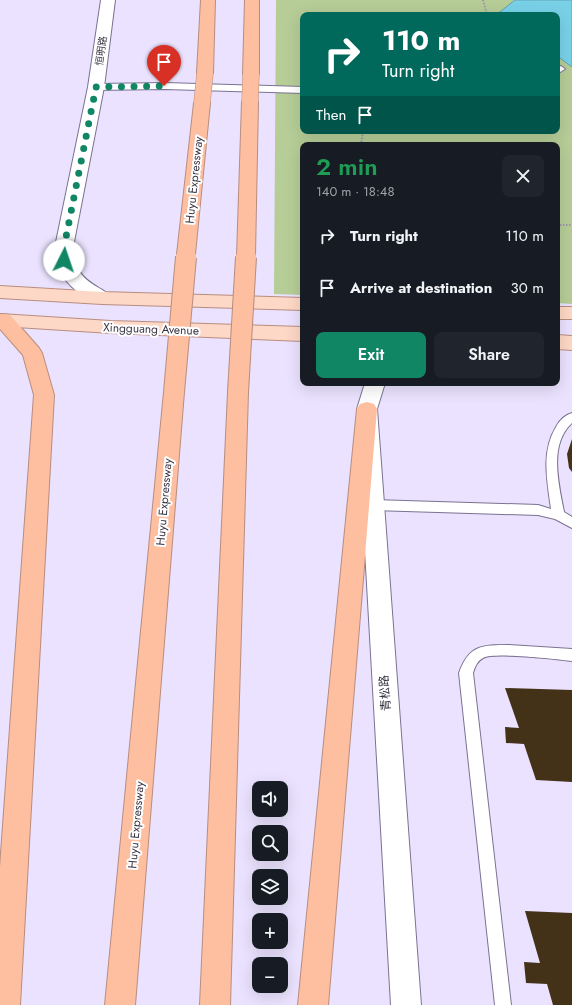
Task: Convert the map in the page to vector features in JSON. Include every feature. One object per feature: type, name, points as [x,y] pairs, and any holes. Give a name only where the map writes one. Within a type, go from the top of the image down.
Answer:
[{"type":"highway","name":"Huyu Expressway","points":[[120,1005],[186,254],[205,73],[208,0]]},
{"type":"highway","points":[[214,1005],[238,392],[246,256],[252,0]]},
{"type":"highway","points":[[1,320],[32,353],[44,395],[5,1005]]},
{"type":"highway","points":[[313,1005],[367,409]]},
{"type":"main road","points":[[0,292],[102,298],[300,304]]},
{"type":"main road","points":[[560,312],[572,313]]},
{"type":"main road","name":"Xingguang Avenue","points":[[1,320],[111,327],[300,334]]},
{"type":"main road","points":[[560,342],[572,343]]},
{"type":"street","name":"恒明路","points":[[102,298],[79,285],[70,273],[64,260],[64,247],[96,87],[108,0]]},
{"type":"street","name":"青松路","points":[[374,386],[367,409],[406,1005]]},
{"type":"lane","points":[[96,87],[164,86],[300,90]]},
{"type":"lane","points":[[558,515],[551,455],[557,433],[572,417]]},
{"type":"lane","points":[[373,505],[538,510],[558,515],[572,523]]},
{"type":"lane","points":[[503,1005],[466,673],[470,661],[480,653],[494,651],[572,655]]},
{"type":"path","points":[[483,1],[486,12]]},
{"type":"path","points":[[560,225],[572,225]]},
{"type":"green space","points":[[276,0],[572,0],[572,304],[560,303],[560,142],[300,142],[300,295],[274,294]]},
{"type":"water","points":[[515,0],[572,0],[572,67],[560,58],[560,12],[500,12]]},
{"type":"building","points":[[572,439],[572,472],[569,468],[567,454]]},
{"type":"building","points":[[505,688],[572,690],[572,782],[536,780],[524,744],[506,743],[505,727],[519,728]]},
{"type":"building","points":[[525,911],[572,913],[572,1005],[553,1005],[547,984],[526,983],[524,962],[540,963]]},
{"type":"route","points":[[64,260],[64,247],[96,87],[164,86]]}]
